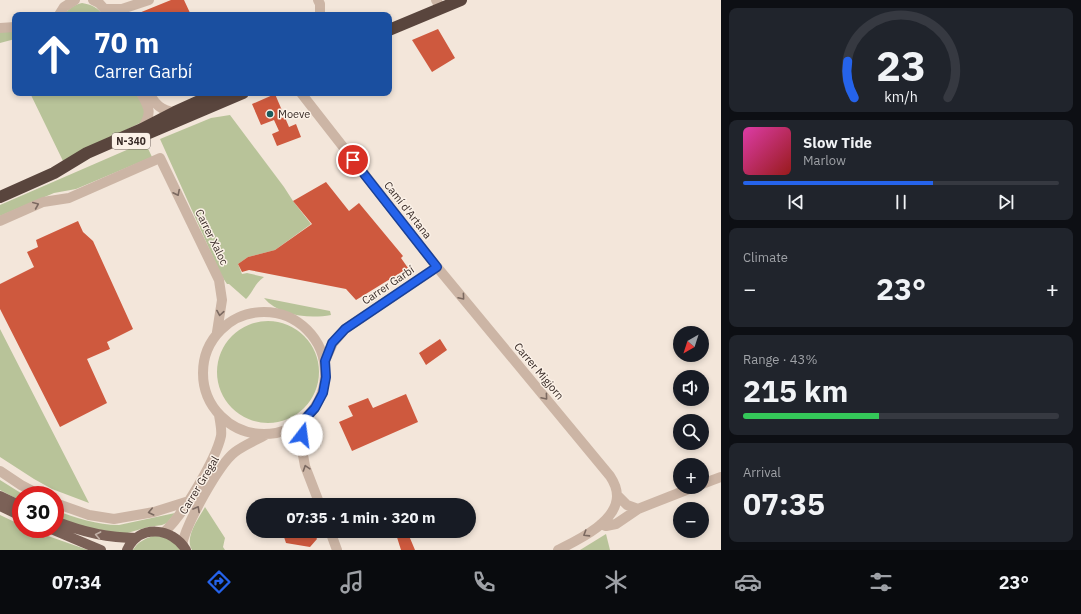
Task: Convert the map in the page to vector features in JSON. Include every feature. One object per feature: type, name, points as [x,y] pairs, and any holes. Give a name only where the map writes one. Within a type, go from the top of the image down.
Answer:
[{"type":"highway","points":[[392,29],[438,4],[461,0]]},
{"type":"highway","points":[[392,25],[402,24]]},
{"type":"highway","points":[[54,173],[88,153],[210,96]]},
{"type":"highway","name":"N-340","points":[[0,197],[236,96]]},
{"type":"main road","points":[[0,496],[12,502]]},
{"type":"main road","points":[[0,506],[12,512]]},
{"type":"main road","points":[[64,524],[98,535],[116,538],[136,538]]},
{"type":"main road","points":[[127,550],[129,545],[136,538],[145,533],[155,531],[164,532],[174,537],[185,549]]},
{"type":"main road","points":[[64,534],[101,550]]},
{"type":"street","points":[[93,0],[99,3],[108,12],[119,12],[149,0]]},
{"type":"street","points":[[318,0],[320,4],[320,12]]},
{"type":"street","points":[[61,12],[64,7],[72,1]]},
{"type":"street","points":[[0,28],[12,27]]},
{"type":"street","points":[[142,129],[148,119],[149,108],[143,96]]},
{"type":"street","points":[[150,96],[153,101],[162,109],[175,112]]},
{"type":"street","name":"Camí d'Artana","points":[[303,96],[437,267]]},
{"type":"street","name":"Carrer Xaloc","points":[[0,221],[43,202],[69,198],[160,158],[219,280],[222,300],[217,332]]},
{"type":"street","name":"Carrer Garbí","points":[[325,361],[332,343],[345,329],[437,267]]},
{"type":"street","name":"Carrer Migjorn","points":[[437,267],[610,476],[618,495]]},
{"type":"street","points":[[270,311],[290,316],[306,327],[318,343],[325,361],[326,377],[323,393],[315,408],[304,420],[287,430],[267,434],[249,432],[233,426],[219,415],[211,404],[206,393],[202,372],[206,350],[217,332],[232,320],[251,312],[270,311]]},
{"type":"street","name":"Carrer Gregal","points":[[164,532],[177,520],[210,462],[221,436],[219,415]]},
{"type":"street","points":[[304,420],[301,444],[305,466],[317,498]]},
{"type":"street","name":"Carrer Gregal","points":[[185,549],[186,532],[189,524],[220,468],[234,452],[267,434]]},
{"type":"street","points":[[0,471],[23,486]]},
{"type":"street","points":[[709,481],[721,477]]},
{"type":"street","points":[[601,524],[606,526],[616,524],[638,509],[676,494]]},
{"type":"street","points":[[618,495],[628,505],[638,509]]},
{"type":"street","points":[[558,550],[601,524],[613,512],[618,495]]},
{"type":"street","points":[[64,506],[89,515],[114,520],[154,512],[188,501]]},
{"type":"street","points":[[333,538],[337,550]]},
{"type":"green space","points":[[82,3],[89,5],[101,12],[66,12]]},
{"type":"green space","points":[[12,30],[12,40],[0,43],[0,32]]},
{"type":"green space","points":[[31,96],[140,96],[145,106],[144,121],[63,161]]},
{"type":"green space","points":[[230,115],[311,224],[275,250],[248,257],[238,264],[242,274],[247,273],[264,277],[258,282],[246,299],[229,284],[227,284],[221,275],[160,139],[211,118]]},
{"type":"green space","points":[[145,142],[152,157],[76,189],[54,193],[0,216],[0,205]]},
{"type":"green space","points":[[264,298],[330,311],[331,315],[313,317],[295,315],[278,309]]},
{"type":"green space","points":[[268,321],[287,325],[304,336],[315,353],[319,372],[315,391],[304,408],[287,419],[268,423],[249,419],[232,408],[221,391],[217,372],[221,353],[232,336],[249,325]]},
{"type":"green space","points":[[0,329],[89,503],[64,494],[64,486],[47,486],[0,457]]},
{"type":"green space","points":[[0,480],[12,488],[12,496],[0,490]]},
{"type":"green space","points":[[205,507],[225,538],[223,547],[225,550],[192,550],[190,545],[191,534]]},
{"type":"green space","points":[[64,513],[103,524],[119,525],[175,513],[167,523],[124,534],[83,527],[64,520]]},
{"type":"green space","points":[[0,515],[12,521],[12,538],[54,538],[88,550],[0,550]]},
{"type":"green space","points":[[606,534],[610,550],[580,550]]},
{"type":"green space","points":[[153,536],[169,539],[181,550],[133,550],[142,541]]},
{"type":"building","points":[[171,0],[184,0],[190,12],[141,12]]},
{"type":"building","points":[[438,29],[455,58],[432,72],[412,40]]},
{"type":"building","points":[[270,96],[276,96],[289,127],[296,124],[301,137],[277,146],[272,134],[279,131],[274,120],[261,125],[252,104]]},
{"type":"building","points":[[326,182],[349,211],[359,203],[403,256],[401,258],[408,268],[356,300],[346,289],[249,270],[242,272],[238,264],[248,257],[275,250],[312,224],[293,201]]},
{"type":"building","points":[[78,221],[83,232],[93,241],[133,329],[107,342],[110,349],[87,359],[107,403],[60,427],[0,309],[0,284],[34,267],[27,252],[38,247],[36,240]]},
{"type":"building","points":[[440,339],[447,350],[426,365],[419,353]]},
{"type":"building","points":[[406,394],[418,422],[352,451],[339,422],[353,416],[348,406],[368,398],[373,408]]},
{"type":"building","points":[[284,538],[317,539],[310,547],[286,543]]},
{"type":"building","points":[[397,538],[410,538],[415,550],[401,550]]},
{"type":"place","name":"Moeve","points":[[270,114]]},
{"type":"route","points":[[302,435],[304,420],[315,408],[323,393],[326,377],[325,361],[332,343],[345,329],[362,316],[437,267],[353,160]]}]
